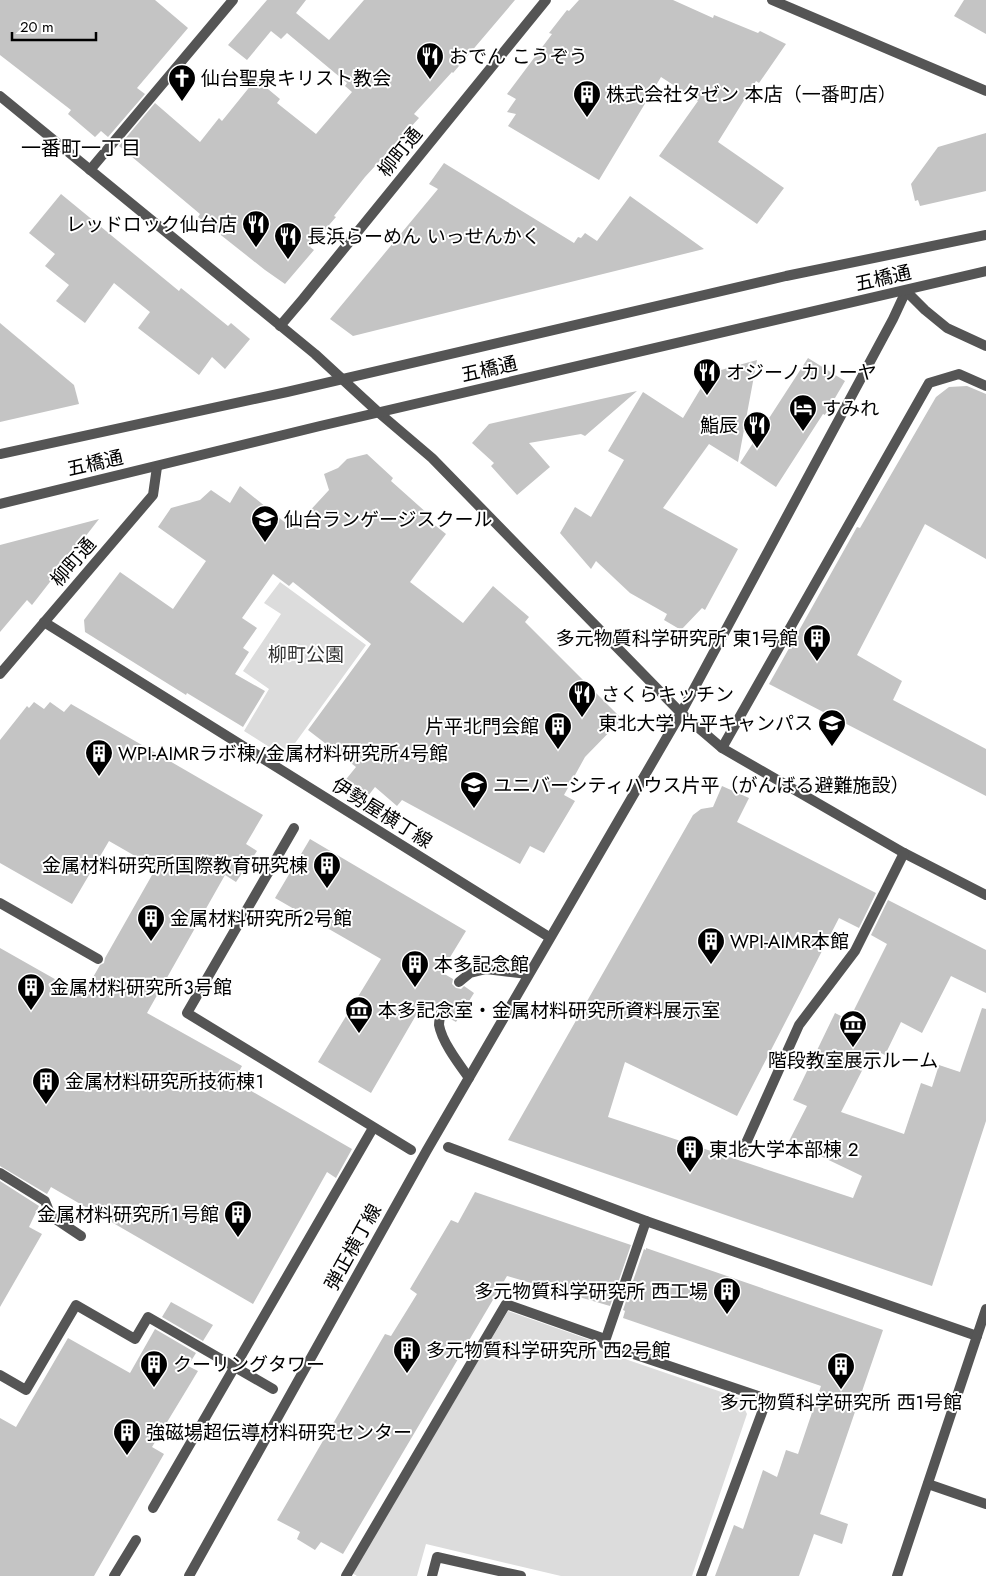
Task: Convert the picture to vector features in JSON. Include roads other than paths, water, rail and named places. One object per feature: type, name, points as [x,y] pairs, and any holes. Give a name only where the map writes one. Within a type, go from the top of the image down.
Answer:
[{"type":"street","points":[[90,170],[233,0]]},
{"type":"street","name":"柳町通","points":[[280,326],[310,292],[546,0]]},
{"type":"street","points":[[772,0],[986,91]]},
{"type":"street","points":[[0,96],[315,354],[432,458],[681,713],[722,748],[904,853],[986,894]]},
{"type":"street","name":"五橋通","points":[[0,454],[342,379],[786,276],[986,235]]},
{"type":"street","name":"五橋通","points":[[0,504],[378,412],[986,272]]},
{"type":"street","points":[[906,290],[925,310],[947,328],[986,346]]},
{"type":"street","name":"弾正横丁線","points":[[189,1576],[422,1158],[681,713],[893,319],[906,290]]},
{"type":"street","points":[[722,748],[929,383],[958,374],[986,386]]},
{"type":"street","name":"柳町通","points":[[0,674],[153,495],[157,467]]},
{"type":"street","name":"伊勢屋横丁線","points":[[44,622],[549,937]]},
{"type":"street","points":[[294,828],[187,1013],[411,1150]]},
{"type":"street","points":[[742,1152],[799,1026],[855,951],[904,853]]},
{"type":"street","points":[[0,903],[98,959]]},
{"type":"street","points":[[458,982],[470,973],[486,969],[528,974]]},
{"type":"street","points":[[440,1013],[439,1024],[442,1033],[469,1078]]},
{"type":"street","points":[[153,1508],[373,1128]]},
{"type":"street","points":[[448,1147],[646,1222],[977,1336]]},
{"type":"street","points":[[0,1173],[45,1201],[51,1216],[80,1236]]},
{"type":"street","points":[[646,1222],[604,1344],[767,1399],[701,1576]]},
{"type":"street","points":[[346,1576],[506,1304],[605,1340]]},
{"type":"street","points":[[0,1375],[26,1390],[76,1305],[134,1339],[148,1317],[273,1389]]},
{"type":"street","points":[[897,1576],[986,1309]]},
{"type":"street","points":[[928,1484],[986,1504]]},
{"type":"street","points":[[114,1576],[136,1540]]},
{"type":"street","points":[[432,1576],[437,1557],[521,1576]]},
{"type":"place","name":"おでん こうぞう","points":[[430,80]]},
{"type":"place","name":"仙台聖泉キリスト教会","points":[[182,102]]},
{"type":"place","name":"株式会社タゼン 本店（一番町店）","points":[[587,118]]},
{"type":"place","name":"レッドロック仙台店","points":[[256,248]]},
{"type":"place","name":"長浜らーめん いっせんかく","points":[[288,260]]},
{"type":"place","name":"オジーノカリーヤ","points":[[707,396]]},
{"type":"place","name":"すみれ","points":[[803,432]]},
{"type":"place","name":"鮨辰","points":[[757,449]]},
{"type":"place","name":"仙台ランゲージスクール","points":[[265,543]]},
{"type":"place","name":"多元物質科学研究所 東1号館","points":[[817,662]]},
{"type":"place","name":"さくらキッチン","points":[[582,718]]},
{"type":"place","name":"東北大学 片平キャンパス","points":[[832,747]]},
{"type":"place","name":"片平北門会館","points":[[558,750]]},
{"type":"place","name":"WPI-AIMRラボ棟/金属材料研究所４号館","points":[[99,777]]},
{"type":"place","name":"ユニバーシティハウス片平（がんばる避難施設）","points":[[474,809]]},
{"type":"place","name":"金属材料研究所国際教育研究棟","points":[[327,889]]},
{"type":"place","name":"金属材料研究所２号館","points":[[151,942]]},
{"type":"place","name":"WPI-AIMR本館","points":[[711,965]]},
{"type":"place","name":"本多記念館","points":[[415,988]]},
{"type":"place","name":"金属材料研究所３号館","points":[[31,1011]]},
{"type":"place","name":"本多記念室・金属材料研究所資料展示室","points":[[359,1034]]},
{"type":"place","name":"階段教室展示ルーム","points":[[853,1048]]},
{"type":"place","name":"金属材料研究所技術棟１","points":[[46,1105]]},
{"type":"place","name":"東北大学本部棟 2","points":[[690,1173]]},
{"type":"place","name":"金属材料研究所１号館","points":[[238,1238]]},
{"type":"place","name":"多元物質科学研究所 西工場","points":[[727,1315]]},
{"type":"place","name":"多元物質科学研究所 西2号館","points":[[407,1374]]},
{"type":"place","name":"クーリングタワー","points":[[154,1388]]},
{"type":"place","name":"多元物質科学研究所 西1号館","points":[[841,1390]]},
{"type":"place","name":"強磁場超伝導材料研究センター","points":[[127,1456]]},
{"type":"district","name":"一番町一丁目","points":[[81,148]]},
{"type":"park label","name":"柳町公園","points":[[306,654]]}]
